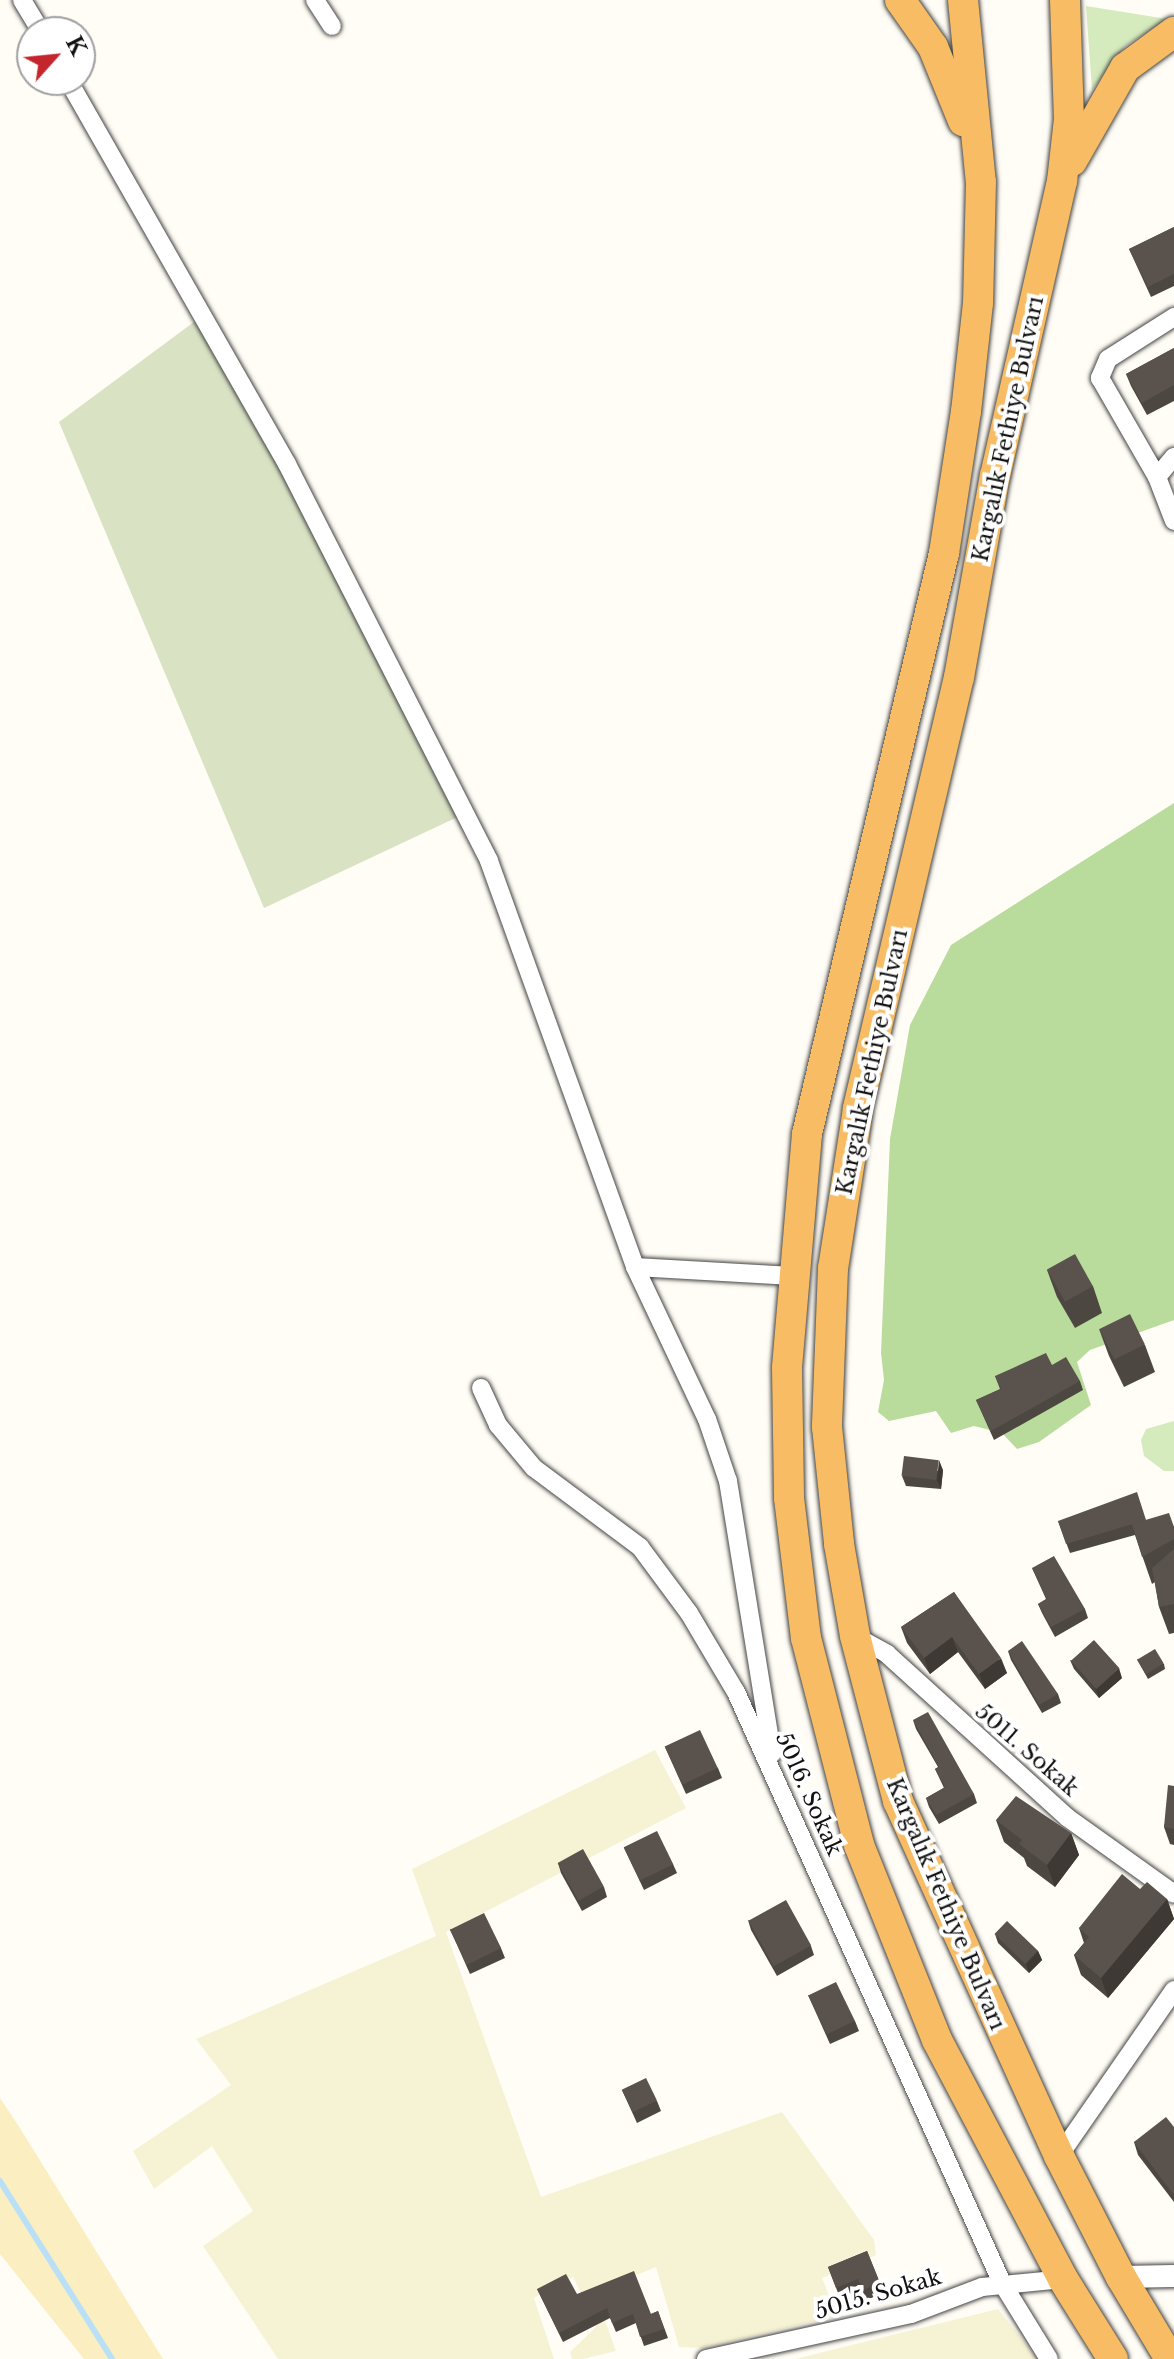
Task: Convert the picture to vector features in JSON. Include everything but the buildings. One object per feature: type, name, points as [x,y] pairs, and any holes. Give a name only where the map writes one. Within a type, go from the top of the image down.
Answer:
[{"type":"highway","points":[[900,0],[947,75],[981,182]]},
{"type":"highway","name":"Kargalık Fethiye Bulvarı","points":[[963,0],[981,182],[978,303],[944,553],[807,1134],[787,1368],[789,1498],[806,1638],[833,1754],[859,1845],[937,2040],[1063,2279],[1113,2359]]},
{"type":"highway","name":"Kargalık Fethiye Bulvarı","points":[[1065,0],[1069,119],[1062,181],[843,1191],[833,1268],[827,1427],[855,1636],[898,1801],[1059,2156],[1121,2277],[1170,2359]]},
{"type":"highway","points":[[1062,181],[1104,97],[1125,68],[1174,32]]},
{"type":"street","points":[[315,0],[332,26]]},
{"type":"street","points":[[77,96],[287,464],[489,861],[635,1267],[707,1419],[728,1481],[775,1775]]},
{"type":"street","points":[[1174,317],[1108,359],[1100,378],[1157,477],[1174,521]]},
{"type":"street","points":[[1157,477],[1174,457]]},
{"type":"street","points":[[635,1267],[793,1276]]},
{"type":"street","name":"5016. Sokak","points":[[481,1388],[498,1425],[534,1468],[640,1547],[659,1570],[736,1692],[775,1775],[859,1975],[1002,2283],[1049,2359]]},
{"type":"street","name":"5011. Sokak","points":[[855,1636],[887,1654],[1068,1818],[1174,1894]]},
{"type":"street","points":[[1059,2156],[1174,1990]]},
{"type":"street","points":[[1121,2277],[1174,2276]]},
{"type":"street","name":"5015. Sokak","points":[[706,2359],[911,2314],[1002,2283],[1063,2279]]},
{"type":"shaded area","points":[[655,1750],[686,1808],[446,1932],[541,2197],[782,2112],[874,2240],[876,2255],[822,2278],[837,2316],[702,2348],[679,2347],[656,2267],[595,2292],[616,2351],[572,2359],[570,2352],[597,2326],[573,2277],[534,2298],[554,2359],[278,2359],[203,2246],[253,2211],[212,2146],[154,2189],[133,2151],[231,2085],[196,2039],[436,1936],[412,1869]]},
{"type":"shaded area","points":[[998,2309],[1038,2359],[795,2359]]},
{"type":"green space","points":[[1086,6],[1167,19],[1125,46],[1092,90]]},
{"type":"green space","points":[[202,316],[464,814],[264,908],[59,422]]},
{"type":"green space","points":[[1174,803],[1174,1320],[1090,1350],[1077,1362],[1091,1405],[1039,1442],[1017,1449],[1002,1433],[974,1426],[951,1433],[936,1411],[889,1421],[878,1412],[884,1380],[881,1353],[890,1139],[910,1025],[951,945]]},
{"type":"green space","points":[[1174,1421],[1174,1471],[1164,1471],[1144,1456],[1141,1440],[1146,1429]]},
{"type":"sand","points":[[0,2098],[163,2359],[84,2359],[0,2254]]},
{"type":"waterway","points":[[0,2181],[112,2359]]}]
